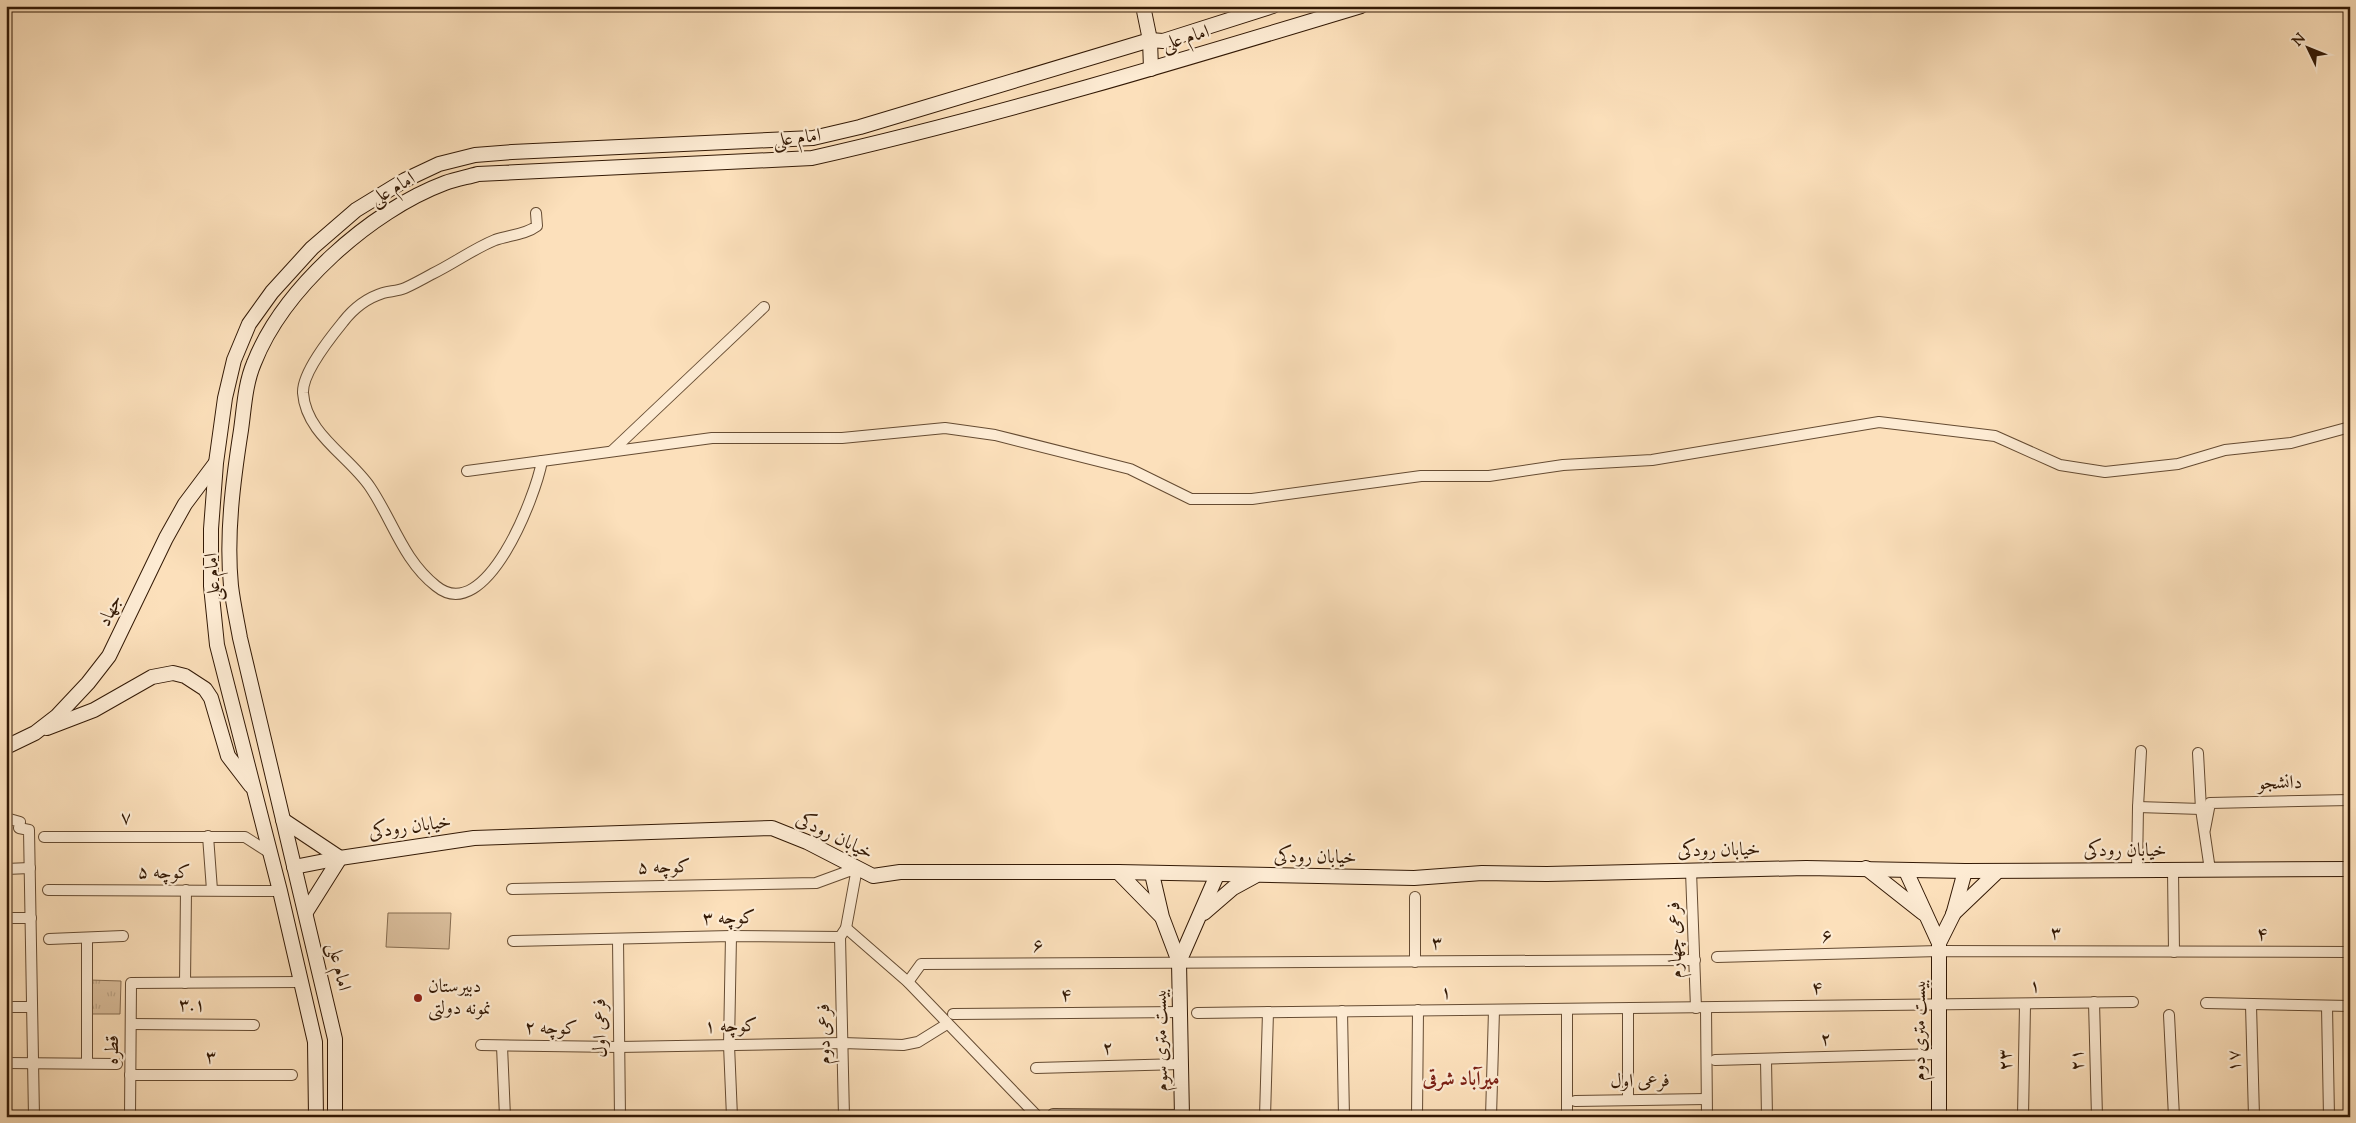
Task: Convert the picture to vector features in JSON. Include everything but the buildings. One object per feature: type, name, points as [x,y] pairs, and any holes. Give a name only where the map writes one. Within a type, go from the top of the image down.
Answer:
[{"type":"main road","points":[[1143,6],[1150,40],[1151,69]]},
{"type":"main road","name":"امام علی","points":[[316,1117],[315,1042],[280,891],[217,645],[212,586],[210,529],[216,463],[225,398],[234,360],[249,324],[272,292],[312,248],[356,210],[405,180],[439,164],[475,155],[813,138],[860,127],[1150,40],[1163,41],[1273,6]]},
{"type":"main road","name":"امام علی","points":[[335,1117],[335,1040],[240,638],[231,584],[230,530],[236,465],[252,366],[267,333],[287,304],[326,262],[368,226],[415,198],[446,183],[478,174],[757,162],[816,157],[1151,69],[1361,6]]},
{"type":"main road","points":[[813,138],[816,157]]},
{"type":"main road","name":"جهاد","points":[[6,747],[35,733],[57,716],[109,656],[166,538],[185,504],[216,463]]},
{"type":"main road","points":[[35,733],[94,710],[152,677],[173,673],[185,676],[205,689],[211,698],[228,756],[254,790]]},
{"type":"main road","points":[[283,820],[340,858],[306,912]]},
{"type":"main road","name":"خیابان رودکی","points":[[294,867],[340,858],[474,838],[772,828],[873,876],[900,872],[1118,872],[1414,878],[1482,873],[1866,868],[1906,871],[2350,869]]},
{"type":"main road","points":[[1866,868],[1925,914]]},
{"type":"main road","name":"بیست متری دوم","points":[[1906,871],[1939,947]]},
{"type":"main road","name":"بیست متری دوم","points":[[1939,1117],[1939,947],[1953,915],[1966,871]]},
{"type":"main road","points":[[1953,915],[1998,871]]},
{"type":"main road","points":[[1118,872],[1162,917]]},
{"type":"main road","name":"بیست متری سوم","points":[[1152,874],[1162,917],[1179,962],[1182,1116]]},
{"type":"main road","name":"بیست متری سوم","points":[[1179,962],[1217,875]]},
{"type":"main road","points":[[1200,917],[1226,893],[1256,875]]},
{"type":"street","points":[[536,214],[537,226],[531,231],[494,241],[403,289],[380,294],[355,309],[344,321],[312,366],[304,379],[303,393],[307,409],[314,423],[325,439],[369,486],[411,561],[438,588],[455,596],[468,593],[483,582],[505,551],[520,524],[540,473],[542,461]]},
{"type":"street","points":[[612,452],[764,307]]},
{"type":"street","points":[[467,472],[712,438],[842,438],[946,428],[995,435],[1130,469],[1191,499],[1252,499],[1420,476],[1489,476],[1563,465],[1652,460],[1879,422],[1995,436],[2060,465],[2105,472],[2178,464],[2225,450],[2290,443],[2350,427]]},
{"type":"street","points":[[2137,870],[2141,751]]},
{"type":"street","points":[[2198,753],[2201,810],[2210,870]]},
{"type":"street","name":"دانشجو","points":[[2204,829],[2210,803],[2350,800]]},
{"type":"street","points":[[2138,807],[2201,810]]},
{"type":"street","points":[[6,818],[20,822],[19,828],[29,830],[34,1117]]},
{"type":"street","points":[[208,836],[212,890]]},
{"type":"street","name":"۷","points":[[44,837],[245,837],[270,853]]},
{"type":"street","points":[[6,870],[30,868]]},
{"type":"street","name":"کوچه ۵","points":[[512,889],[816,883],[857,868]]},
{"type":"street","name":"فرعی دوم","points":[[844,1117],[842,951],[843,932],[857,868]]},
{"type":"street","points":[[2173,870],[2174,952]]},
{"type":"street","name":"فرعی چهارم","points":[[1691,871],[1695,960],[1701,1008],[1707,1117]]},
{"type":"street","name":"کوچه ۵","points":[[48,890],[280,891]]},
{"type":"street","points":[[186,890],[185,983],[302,982]]},
{"type":"street","points":[[1415,897],[1415,962]]},
{"type":"street","points":[[6,918],[31,918]]},
{"type":"street","points":[[843,932],[908,982],[1038,1117]]},
{"type":"street","name":"کوچه ۳","points":[[513,941],[843,932]]},
{"type":"street","points":[[49,939],[123,936]]},
{"type":"street","points":[[731,936],[729,1045],[732,1117]]},
{"type":"street","points":[[87,938],[87,1063]]},
{"type":"street","name":"فرعی اول","points":[[618,939],[620,1117]]},
{"type":"street","name":"۳","points":[[1939,947],[2174,952]]},
{"type":"street","name":"۶","points":[[1717,957],[1939,947]]},
{"type":"street","name":"۴","points":[[2174,952],[2350,952]]},
{"type":"street","name":"۳","points":[[1179,962],[1695,960]]},
{"type":"street","name":"۶","points":[[908,982],[921,964],[1179,962]]},
{"type":"street","name":"قطره","points":[[130,1117],[131,983],[185,983]]},
{"type":"street","name":"۲۱","points":[[2094,1002],[2097,1117]]},
{"type":"street","name":"۱","points":[[1938,1005],[2133,1002]]},
{"type":"street","points":[[2206,1003],[2350,1006]]},
{"type":"street","name":"۴","points":[[1701,1008],[1938,1005]]},
{"type":"street","name":"۲۳","points":[[2023,1117],[2025,1005]]},
{"type":"street","name":"۱۷","points":[[2251,1005],[2254,1117]]},
{"type":"street","points":[[2327,1006],[2329,1117]]},
{"type":"street","points":[[6,1007],[32,1007]]},
{"type":"street","name":"۱","points":[[1197,1013],[1701,1008]]},
{"type":"street","points":[[1567,1009],[1568,1117]]},
{"type":"street","points":[[1628,1009],[1628,1100]]},
{"type":"street","points":[[1417,1117],[1418,1010]]},
{"type":"street","points":[[1491,1117],[1494,1010]]},
{"type":"street","points":[[1342,1011],[1344,1117]]},
{"type":"street","name":"۴","points":[[953,1014],[1180,1012]]},
{"type":"street","points":[[1265,1117],[1268,1012]]},
{"type":"street","points":[[2169,1015],[2174,1117]]},
{"type":"street","name":"۳.۱","points":[[130,1024],[254,1025]]},
{"type":"street","points":[[843,1043],[903,1045],[918,1042],[947,1024]]},
{"type":"street","name":"کوچه ۱","points":[[619,1047],[843,1043]]},
{"type":"street","name":"کوچه ۲","points":[[481,1045],[619,1047]]},
{"type":"street","points":[[502,1046],[504,1117]]},
{"type":"street","name":"۲","points":[[1714,1060],[1938,1054]]},
{"type":"street","points":[[1766,1060],[1767,1117]]},
{"type":"street","points":[[6,1063],[117,1064]]},
{"type":"street","name":"۲","points":[[1036,1068],[1181,1064]]},
{"type":"street","name":"۳","points":[[130,1075],[292,1076]]},
{"type":"street","name":"فرعی اول","points":[[1575,1101],[1706,1099]]},
{"type":"street","points":[[1053,1114],[1182,1116]]},
{"type":"green space","points":[[388,913],[451,913],[449,949],[386,947]]},
{"type":"green space","points":[[90,980],[121,981],[120,1014],[89,1014]]},
{"type":"place","name":"دبیرستان نمونه دولتی","points":[[418,998]]},
{"type":"district","name":"میرآباد شرقی","points":[[1461,1080]]}]
